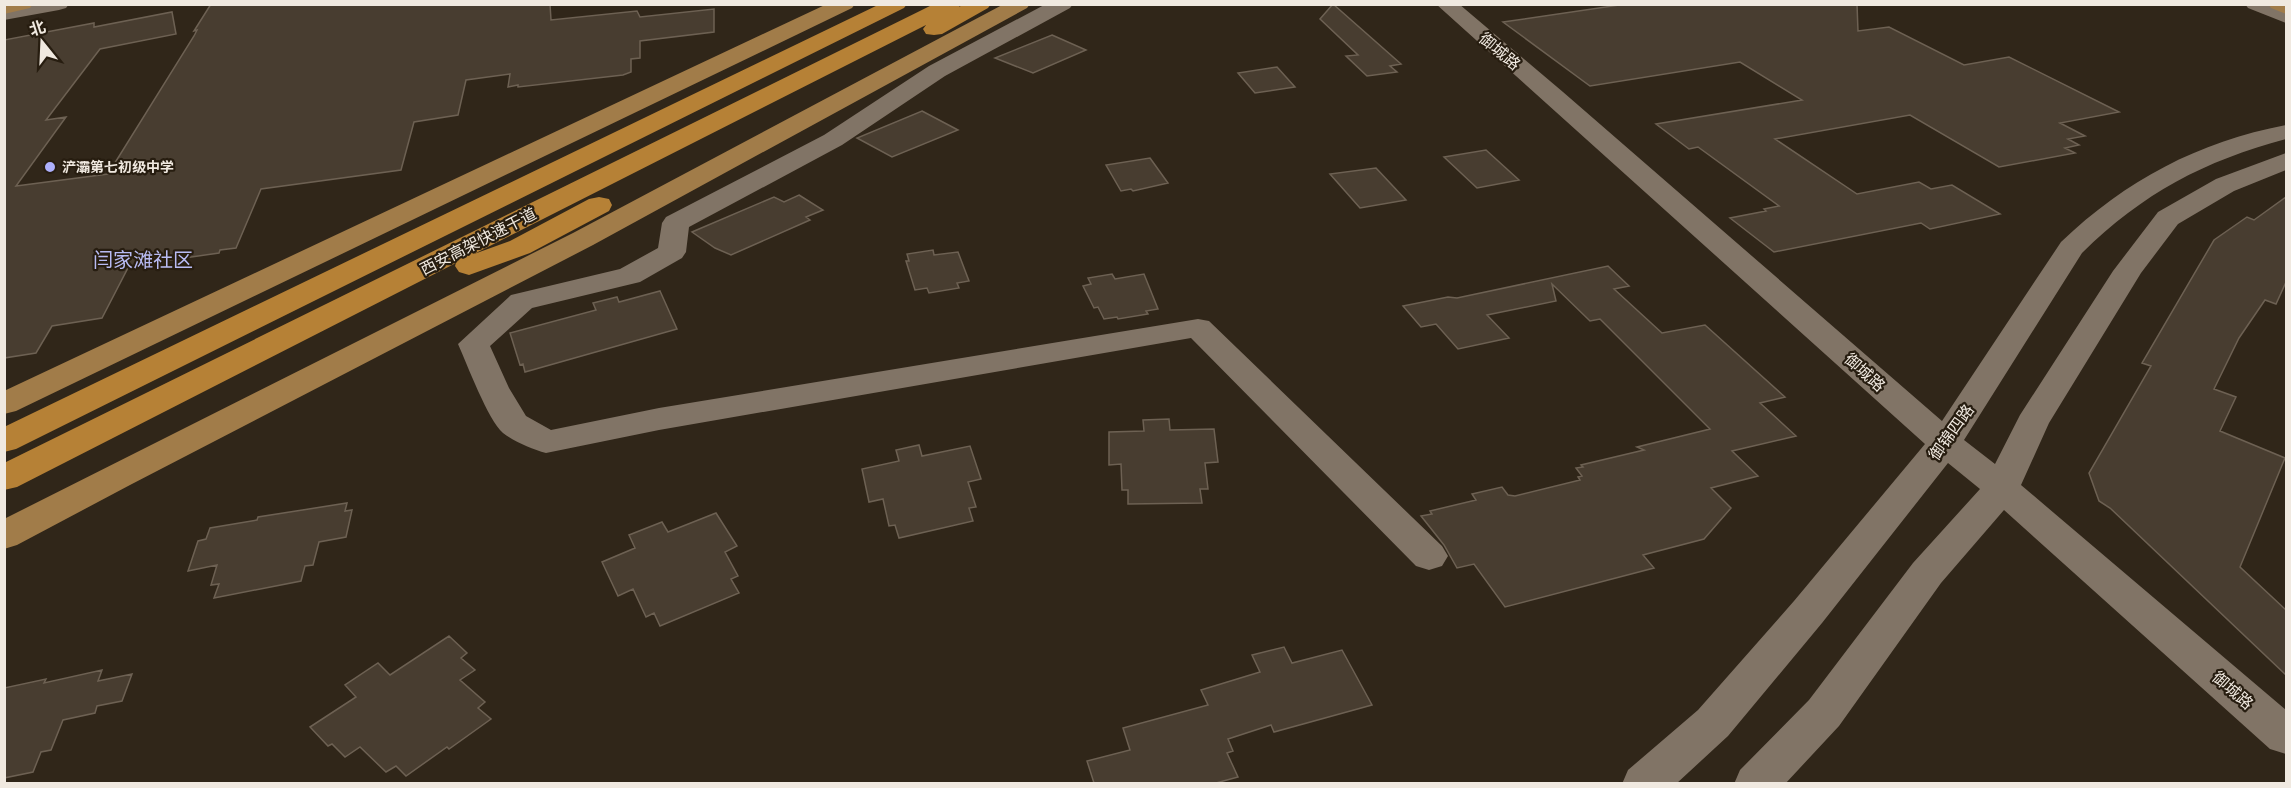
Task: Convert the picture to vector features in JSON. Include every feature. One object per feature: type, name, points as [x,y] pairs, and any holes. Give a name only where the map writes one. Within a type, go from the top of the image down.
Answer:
[{"type":"highway","points":[[534,183],[582,147],[873,4]]},
{"type":"highway","name":"西安高架快速干道","points":[[4,441],[897,4]]},
{"type":"highway","name":"西安高架快速干道","points":[[4,478],[951,4]]},
{"type":"highway","points":[[318,321],[520,247],[981,4]]},
{"type":"main road","points":[[4,8],[23,4]]},
{"type":"main road","points":[[4,404],[845,4]]},
{"type":"main road","points":[[4,536],[117,476],[583,239],[1020,4]]},
{"type":"main road","points":[[2278,4],[2286,8]]},
{"type":"main road","points":[[4,412],[341,278]]},
{"type":"street","points":[[4,14],[59,4]]},
{"type":"street","points":[[1063,4],[937,71],[833,140],[676,224],[672,252],[630,276],[522,301],[474,344],[493,388],[514,424],[546,442],[671,417],[1198,328],[1429,555]]},
{"type":"street","name":"御城路","points":[[1446,4],[1555,97],[1945,443],[2002,488],[2286,736]]},
{"type":"street","points":[[2255,4],[2286,17]]},
{"type":"street","name":"御锦四路","points":[[1644,783],[1713,723],[1808,612],[1945,443],[2071,248],[2094,224],[2143,186],[2184,165],[2220,150],[2286,132]]},
{"type":"street","points":[[1756,783],[1824,713],[1927,573],[2002,488],[2032,423],[2128,271],[2168,218],[2225,185],[2286,161]]},
{"type":"building","points":[[211,4],[550,4],[551,20],[637,11],[640,17],[714,9],[714,32],[640,41],[640,58],[631,59],[631,72],[623,75],[518,87],[518,85],[508,87],[510,74],[466,80],[458,115],[414,122],[401,170],[261,189],[236,248],[220,250],[219,253],[129,266],[102,318],[52,326],[36,353],[4,358],[4,40],[94,23],[94,27],[172,12],[176,34],[100,49],[46,120],[66,117],[16,186],[108,174],[194,36],[197,30],[194,31]]},
{"type":"building","points":[[1333,4],[1401,64],[1390,66],[1397,72],[1367,76],[1346,56],[1358,55],[1320,19]]},
{"type":"building","points":[[1626,4],[1857,4],[1858,31],[1889,27],[1964,65],[2009,57],[2119,112],[2060,123],[2085,136],[2068,139],[2079,145],[2065,148],[2075,153],[1999,167],[1910,115],[1775,139],[1857,194],[1919,182],[1931,189],[1952,185],[2000,214],[1930,229],[1921,223],[1774,252],[1730,218],[1779,206],[1698,147],[1689,149],[1656,124],[1802,100],[1740,62],[1590,86],[1503,22]]},
{"type":"building","points":[[1052,35],[1086,50],[1033,73],[995,58]]},
{"type":"building","points":[[1277,67],[1295,87],[1255,93],[1238,73]]},
{"type":"building","points":[[922,111],[958,130],[892,157],[857,138]]},
{"type":"building","points":[[1486,150],[1519,180],[1477,188],[1444,157]]},
{"type":"building","points":[[1150,158],[1168,183],[1133,191],[1131,189],[1121,191],[1106,165]]},
{"type":"building","points":[[1376,168],[1406,200],[1360,208],[1330,174]]},
{"type":"building","points":[[799,195],[823,210],[806,217],[810,220],[731,255],[715,248],[692,232],[774,197],[784,202]]},
{"type":"building","points":[[2286,197],[2286,282],[2276,304],[2265,300],[2239,338],[2214,389],[2236,397],[2220,431],[2285,458],[2240,567],[2286,610],[2286,675],[2110,508],[2099,501],[2089,473],[2151,366],[2142,363],[2214,240],[2247,217],[2254,220]]},
{"type":"building","points":[[933,250],[934,255],[958,252],[969,281],[957,283],[959,288],[929,293],[927,288],[915,290],[906,261],[909,261],[907,254]]},
{"type":"building","points":[[1608,266],[1629,286],[1614,289],[1662,333],[1705,325],[1785,397],[1760,403],[1796,436],[1732,451],[1758,476],[1711,488],[1731,508],[1704,539],[1643,555],[1654,568],[1505,607],[1474,564],[1457,568],[1444,545],[1421,516],[1432,514],[1430,511],[1476,500],[1472,494],[1502,487],[1508,495],[1515,496],[1580,480],[1578,477],[1582,476],[1576,468],[1583,467],[1581,465],[1644,450],[1637,447],[1710,429],[1600,319],[1590,321],[1552,284],[1556,301],[1487,315],[1509,338],[1458,349],[1436,324],[1421,327],[1403,306],[1448,297],[1457,298]]},
{"type":"building","points":[[1112,274],[1115,279],[1144,274],[1158,309],[1146,311],[1148,314],[1104,319],[1098,307],[1094,308],[1083,286],[1091,284],[1088,278]]},
{"type":"building","points":[[660,291],[677,329],[525,372],[523,364],[520,365],[510,333],[596,310],[593,303],[617,297],[619,302]]},
{"type":"building","points":[[1169,419],[1170,430],[1214,429],[1218,462],[1205,463],[1208,489],[1200,489],[1202,503],[1128,504],[1128,490],[1122,490],[1121,464],[1109,465],[1109,432],[1144,431],[1143,420]]},
{"type":"building","points":[[919,445],[922,456],[970,446],[981,479],[968,482],[976,507],[969,508],[973,521],[899,538],[895,525],[889,526],[883,499],[869,502],[862,469],[899,461],[896,450]]},
{"type":"building","points":[[347,503],[345,511],[352,510],[346,537],[319,542],[313,565],[305,566],[301,581],[214,598],[219,584],[211,585],[217,565],[188,571],[198,541],[206,539],[210,528],[257,520],[258,517]]},
{"type":"building","points":[[716,513],[737,546],[725,552],[738,576],[731,579],[739,593],[660,626],[654,613],[646,617],[633,589],[618,596],[602,562],[635,548],[629,535],[662,522],[668,532]]},
{"type":"building","points":[[449,636],[467,653],[461,658],[475,670],[460,680],[485,702],[478,708],[491,719],[449,749],[447,747],[406,776],[396,766],[386,772],[360,747],[345,757],[332,744],[328,746],[310,727],[356,697],[345,685],[378,663],[390,675]]},
{"type":"building","points":[[1284,647],[1292,663],[1342,650],[1372,705],[1274,732],[1271,725],[1228,739],[1233,751],[1227,753],[1238,777],[1216,783],[1094,783],[1087,761],[1130,750],[1123,728],[1208,705],[1201,690],[1260,672],[1252,655]]},
{"type":"building","points":[[102,670],[98,681],[132,674],[122,701],[97,706],[95,713],[63,720],[51,750],[41,752],[33,772],[4,778],[4,688],[46,679],[44,683]]},
{"type":"place","name":"浐灞第七初级中学","points":[[50,167]]},
{"type":"district","name":"闫家滩社区","points":[[143,259]]}]
